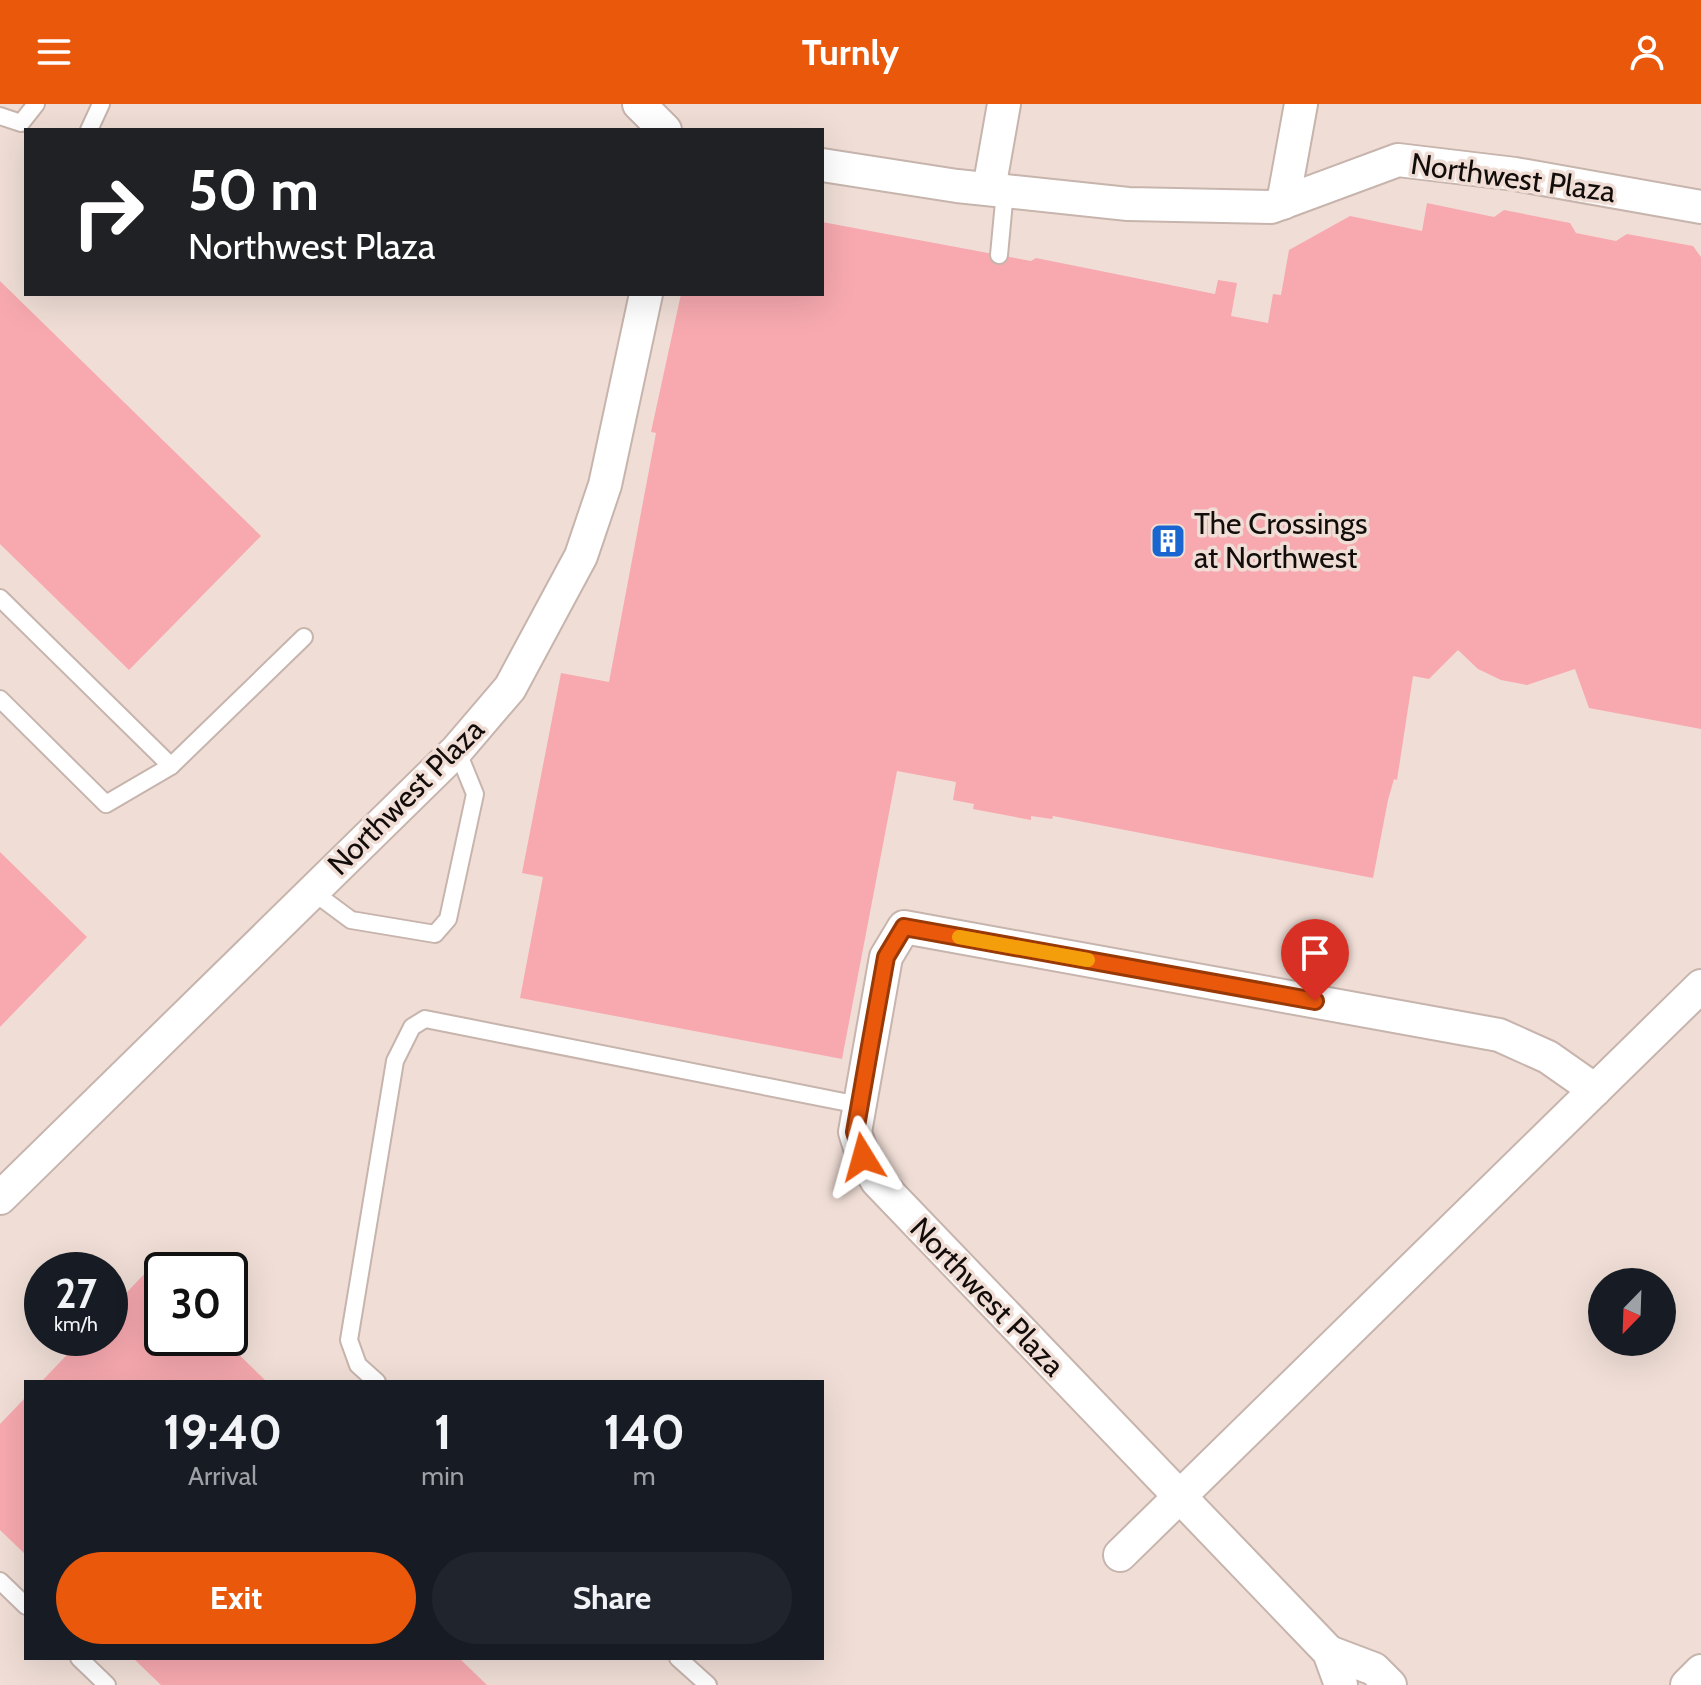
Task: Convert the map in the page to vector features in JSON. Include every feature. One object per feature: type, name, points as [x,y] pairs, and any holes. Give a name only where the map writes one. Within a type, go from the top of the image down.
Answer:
[{"type":"street","points":[[639,104],[663,128]]},
{"type":"street","points":[[997,190],[1004,104]]},
{"type":"street","points":[[1283,203],[1301,104]]},
{"type":"street","name":"Northwest Plaza","points":[[824,165],[997,190],[1143,205],[1271,207],[1398,160],[1515,174],[1701,207]]},
{"type":"street","name":"Northwest Plaza","points":[[0,1198],[457,750],[510,688],[581,556],[605,485],[646,296]]},
{"type":"street","name":"Northwest Plaza","points":[[1341,1685],[1329,1652],[877,1181],[863,1157],[855,1132],[886,957],[904,927],[1499,1035],[1548,1057],[1595,1090]]},
{"type":"street","points":[[1120,1555],[1701,986]]},
{"type":"street","name":"Northwest Plaza","points":[[1329,1652],[1374,1669],[1390,1685]]},
{"type":"street","points":[[1687,1685],[1701,1671]]},
{"type":"lane","points":[[0,116],[21,123],[36,104]]},
{"type":"lane","points":[[90,128],[101,104]]},
{"type":"lane","points":[[997,190],[999,255]]},
{"type":"lane","points":[[0,598],[171,766]]},
{"type":"lane","points":[[0,699],[106,804],[171,766],[304,637]]},
{"type":"lane","points":[[312,891],[351,920],[435,934],[448,919],[475,794],[457,750]]},
{"type":"lane","points":[[375,1380],[358,1365],[349,1340],[395,1061],[412,1027],[425,1019],[859,1105]]},
{"type":"lane","points":[[0,1581],[24,1604]]},
{"type":"lane","points":[[81,1660],[107,1685]]},
{"type":"lane","points":[[680,1660],[708,1685]]},
{"type":"building","name":"The Crossings at Northwest","points":[[1427,203],[1494,217],[1504,210],[1570,223],[1576,233],[1616,241],[1627,234],[1693,246],[1701,257],[1701,729],[1589,708],[1575,669],[1527,685],[1501,680],[1478,669],[1458,650],[1429,679],[1413,676],[1397,780],[1394,779],[1388,800],[1373,878],[1053,816],[1052,819],[1031,816],[1031,820],[973,809],[974,804],[953,800],[956,782],[897,771],[842,1059],[520,998],[543,877],[522,873],[561,673],[609,682],[656,433],[651,432],[681,296],[824,296],[824,222],[1031,261],[1036,258],[1215,294],[1218,280],[1237,283],[1231,316],[1268,323],[1273,294],[1281,295],[1289,250],[1350,216],[1422,231]]},
{"type":"building","points":[[0,281],[261,536],[129,670],[0,544]]},
{"type":"building","points":[[0,852],[87,937],[0,1027]]},
{"type":"building","points":[[144,1274],[144,1356],[240,1356],[265,1380],[43,1380],[66,1356],[128,1356],[128,1291]]},
{"type":"building","points":[[24,1399],[24,1553],[0,1530],[0,1424]]},
{"type":"building","points":[[135,1660],[461,1660],[487,1685],[161,1685]]},
{"type":"slow traffic","points":[[959,937],[1088,960]]},
{"type":"place","name":"The Crossings at Northwest","points":[[1168,541]]},
{"type":"route","points":[[863,1157],[855,1132],[870,1046],[886,957],[904,927],[1315,1001]]}]
